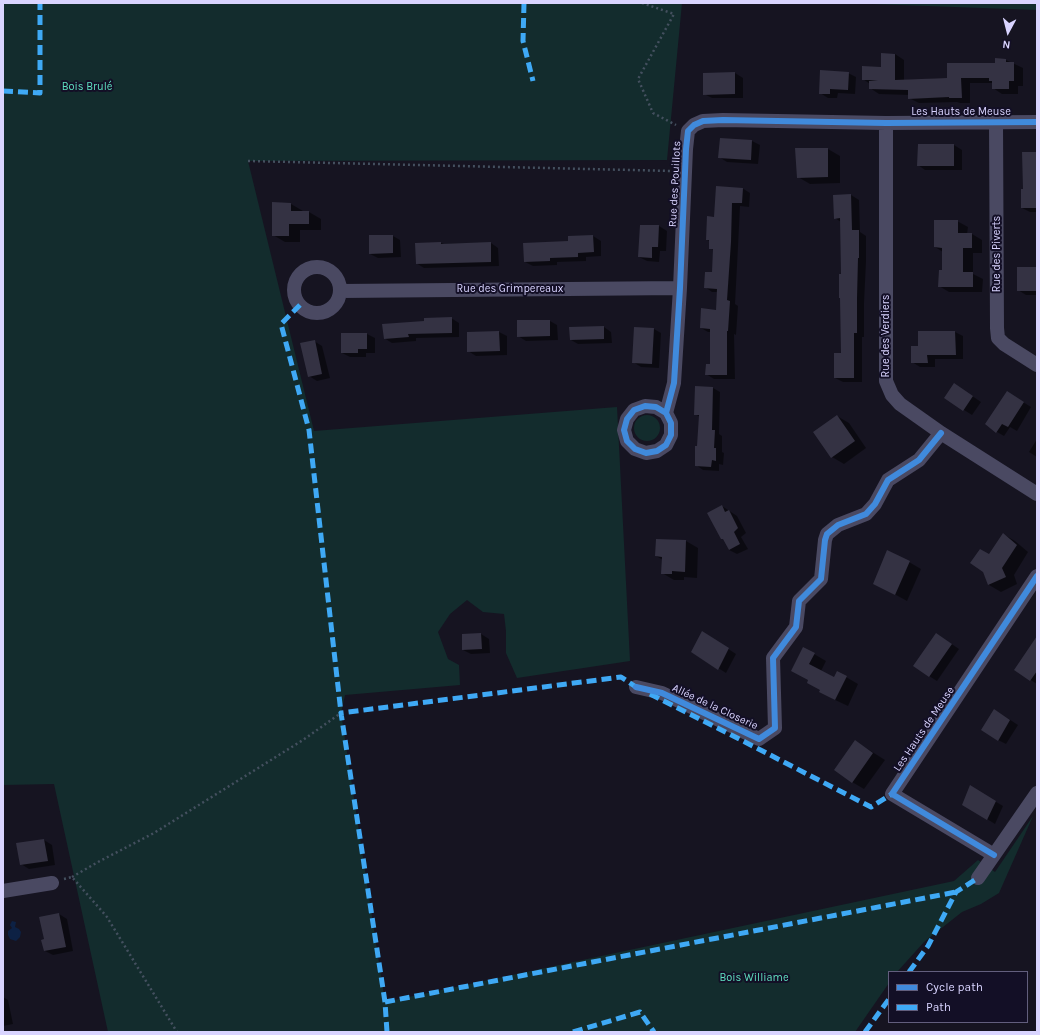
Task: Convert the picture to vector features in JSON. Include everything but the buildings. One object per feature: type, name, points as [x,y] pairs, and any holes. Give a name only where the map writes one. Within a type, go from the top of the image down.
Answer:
[{"type":"street","name":"Rue des Pouillots","points":[[666,413],[674,384],[688,131],[694,125],[703,121],[886,123]]},
{"type":"street","name":"Rue des Piverts","points":[[996,122],[998,338],[1004,344],[1037,365]]},
{"type":"street","name":"Les Hauts de Meuse","points":[[886,123],[1037,122]]},
{"type":"street","name":"Rue des Verdiers","points":[[886,123],[886,381],[892,395],[900,404],[941,433],[1037,494]]},
{"type":"street","name":"Rue des Grimpereaux","points":[[341,290],[680,288]]},
{"type":"street","name":"Allée de la Closerie","points":[[636,687],[662,693],[759,738],[774,728],[773,658],[796,628],[799,601],[821,579],[827,534],[838,525],[866,514],[875,504],[888,480],[919,460],[941,433]]},
{"type":"street","name":"Les Hauts de Meuse","points":[[994,855],[892,794],[1037,576]]},
{"type":"street","points":[[978,878],[1037,793]]},
{"type":"street","points":[[3,891],[52,882]]},
{"type":"path","points":[[642,3],[674,14],[638,79],[653,113],[688,131]]},
{"type":"path","points":[[248,161],[685,172]]},
{"type":"path","points":[[52,882],[72,878],[98,862],[154,834],[303,740],[341,713]]},
{"type":"path","points":[[72,878],[107,917],[177,1032]]},
{"type":"green space","points":[[3,3],[682,3],[667,160],[248,161],[314,431],[617,407],[630,661],[517,678],[506,653],[504,614],[483,612],[467,600],[450,614],[438,632],[448,659],[459,665],[460,685],[345,695],[341,713],[385,1002],[954,881],[978,860],[995,872],[1033,816],[999,893],[981,904],[962,912],[924,942],[898,971],[888,971],[888,984],[855,1032],[108,1032],[54,784],[3,785]]},
{"type":"green space","points":[[844,3],[1037,3],[1037,10]]},
{"type":"green space","points":[[647,415],[656,419],[660,428],[656,437],[647,441],[638,437],[634,428],[638,419]]},
{"type":"water","points":[[12,921],[16,922],[15,927],[21,932],[20,937],[16,941],[10,939],[8,935],[8,931],[12,928],[10,925]]},
{"type":"marked path","points":[[3,91],[40,93],[40,3]]},
{"type":"marked path","points":[[524,3],[523,41],[533,81]]},
{"type":"marked path","points":[[300,305],[281,324],[309,430],[341,713]]},
{"type":"marked path","points":[[387,1032],[385,1002],[341,713],[621,677],[639,689]]},
{"type":"marked path","points":[[650,694],[871,807],[892,794]]},
{"type":"marked path","points":[[910,971],[928,946],[956,892],[978,878]]},
{"type":"marked path","points":[[385,1002],[956,892]]},
{"type":"marked path","points":[[865,1032],[888,1000]]},
{"type":"marked path","points":[[573,1032],[640,1012],[654,1032]]},
{"type":"cycle path","points":[[666,413],[656,407],[645,406],[634,410],[627,419],[624,430],[627,441],[635,449],[646,453],[657,451],[666,445],[671,435],[671,423],[666,413],[674,383],[686,149],[688,131],[694,125],[703,121],[723,120],[886,123],[1037,122]]},
{"type":"cycle path","points":[[636,687],[662,693],[759,739],[775,728],[773,658],[796,627],[799,601],[821,579],[827,534],[838,525],[866,514],[875,504],[888,480],[919,460],[941,433]]},
{"type":"cycle path","points":[[994,855],[892,794],[1037,576]]},
{"type":"park label","name":"Bois Brulé","points":[[87,87]]},
{"type":"park label","name":"Bois Williame","points":[[754,978]]}]
